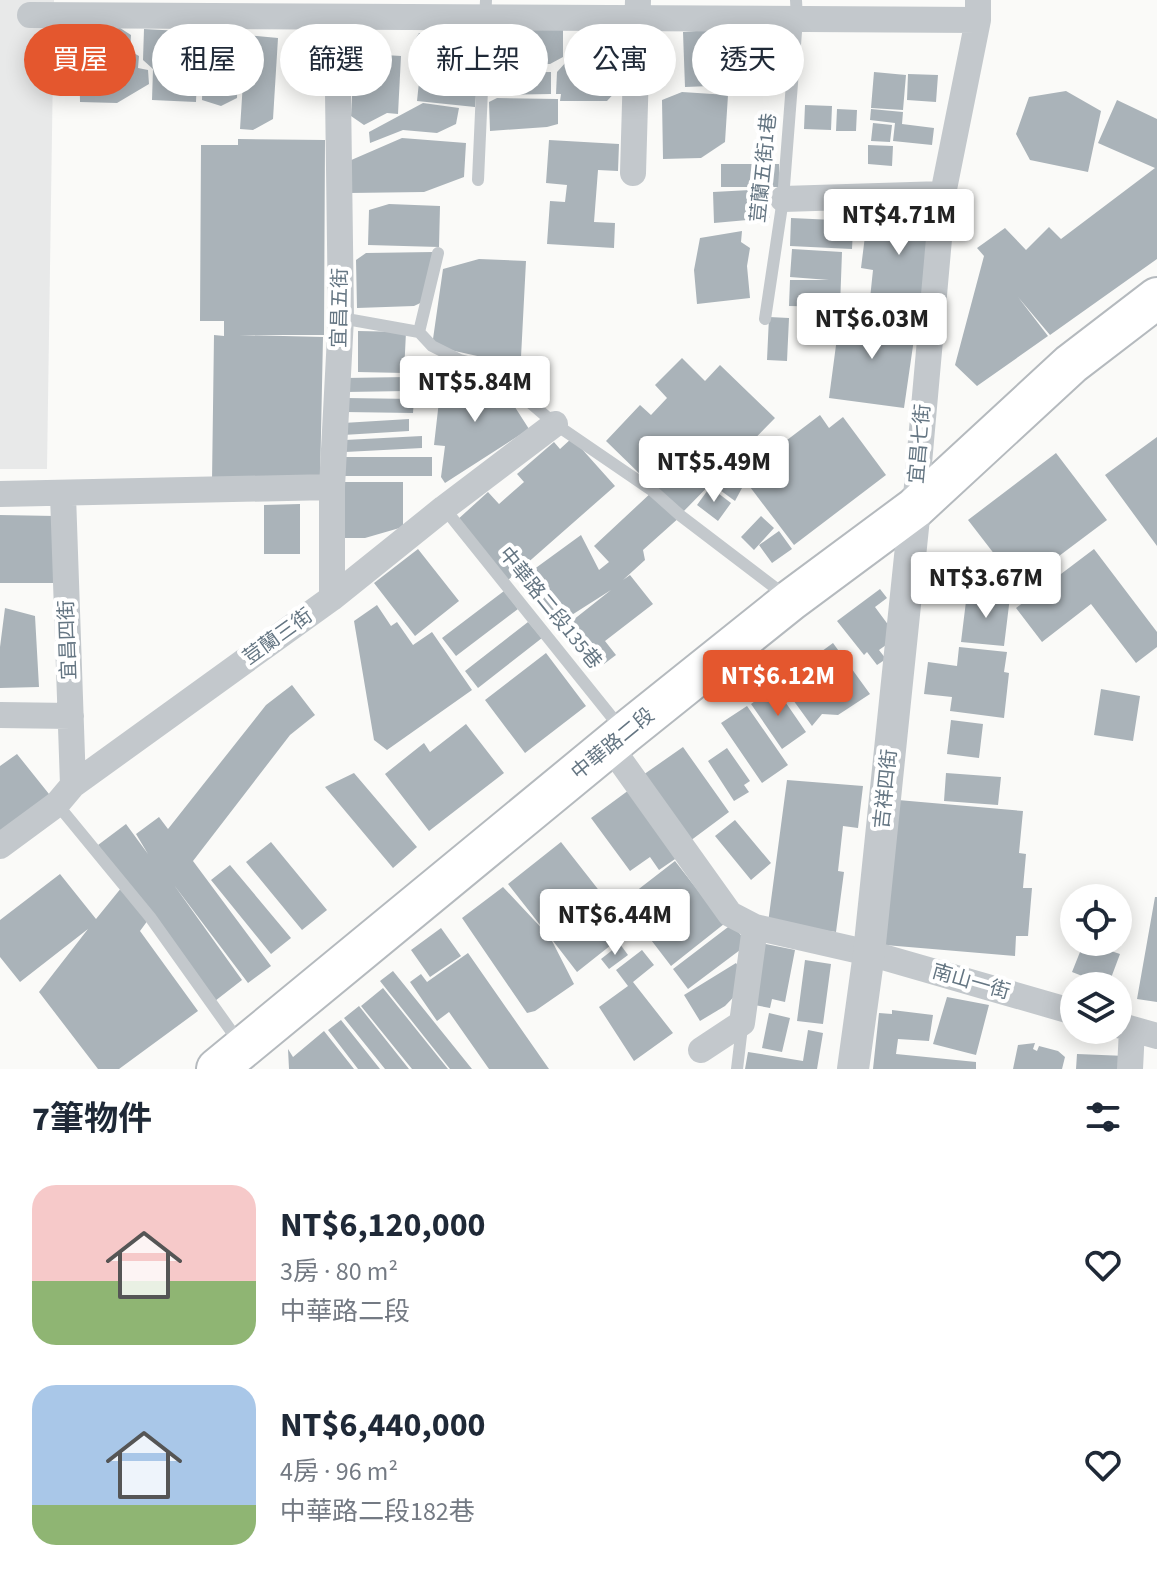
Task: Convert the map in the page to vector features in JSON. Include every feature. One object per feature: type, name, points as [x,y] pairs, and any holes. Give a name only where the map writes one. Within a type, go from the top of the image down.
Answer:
[{"type":"main road","name":"中華路二段","points":[[240,1062],[617,740],[791,600],[915,508],[1071,364],[1157,298]]},
{"type":"street","points":[[30,15],[287,9],[337,18],[486,9],[978,10]]},
{"type":"street","points":[[633,173],[637,10]]},
{"type":"street","name":"宜昌七街","points":[[915,508],[943,194],[978,10]]},
{"type":"street","name":"宜昌五街","points":[[332,598],[332,487],[341,318],[337,18]]},
{"type":"street","points":[[783,199],[943,194]]},
{"type":"street","name":"荳蘭三街","points":[[0,846],[65,794],[332,598],[555,424]]},
{"type":"street","points":[[0,494],[332,487]]},
{"type":"street","name":"宜昌四街","points":[[63,495],[71,716],[65,794]]},
{"type":"street","name":"吉祥四街","points":[[853,1069],[869,953],[915,508]]},
{"type":"street","points":[[0,715],[71,716]]},
{"type":"street","points":[[617,740],[730,914],[755,927],[742,1023],[701,1050]]},
{"type":"street","name":"南山一街","points":[[755,927],[869,953],[1060,1008]]},
{"type":"street","points":[[1130,1069],[1136,1030]]},
{"type":"lane","points":[[478,180],[486,9]]},
{"type":"lane","name":"荳蘭五街1巷","points":[[765,319],[783,199],[797,10]]},
{"type":"lane","points":[[419,332],[438,253]]},
{"type":"lane","points":[[341,318],[419,332],[432,346],[460,360],[490,368],[555,424],[653,491],[791,600]]},
{"type":"lane","name":"中華路二段135巷","points":[[444,508],[617,740]]},
{"type":"lane","points":[[65,794],[150,917],[240,1062]]},
{"type":"lane","points":[[737,1069],[742,1023]]},
{"type":"shaded area","points":[[0,0],[54,0],[54,24],[24,24],[24,96],[53,96],[47,469],[0,469]]},
{"type":"building","points":[[548,27],[563,27],[563,57],[550,64]]},
{"type":"building","points":[[144,29],[152,29],[152,68],[143,60]]},
{"type":"building","points":[[692,31],[692,87],[685,87],[683,32]]},
{"type":"building","points":[[264,37],[278,38],[273,119],[253,130],[240,129],[242,96],[264,96]]},
{"type":"building","points":[[136,54],[139,56],[138,68],[148,70],[149,84],[136,92]]},
{"type":"building","points":[[392,55],[401,56],[398,114],[387,113],[364,125],[351,116],[352,96],[392,96]]},
{"type":"building","points":[[564,64],[564,96],[612,96],[607,101],[560,101],[561,94],[556,94],[557,72]]},
{"type":"building","points":[[548,72],[551,72],[551,94],[548,94]]},
{"type":"building","points":[[874,72],[906,75],[903,110],[871,108]]},
{"type":"building","points":[[908,74],[938,75],[936,102],[907,100]]},
{"type":"building","points":[[1066,91],[1101,111],[1088,172],[1030,160],[1016,134],[1029,97]]},
{"type":"building","points":[[682,92],[692,93],[692,96],[728,96],[725,142],[701,158],[663,159],[662,100]]},
{"type":"building","points":[[80,96],[129,96],[117,103],[80,102]]},
{"type":"building","points":[[152,96],[196,96],[196,102],[152,100]]},
{"type":"building","points":[[202,96],[237,96],[221,106],[202,100]]},
{"type":"building","points":[[418,96],[476,96],[475,107],[417,101]]},
{"type":"building","points":[[497,98],[558,99],[558,124],[490,131],[489,102]]},
{"type":"building","points":[[1117,100],[1157,119],[1157,259],[1050,335],[1018,297],[1048,336],[977,386],[955,365],[984,256],[977,248],[1005,228],[1026,250],[1049,227],[1061,239],[1155,168],[1098,143]]},
{"type":"building","points":[[423,103],[459,108],[456,124],[437,133],[403,130],[370,143],[369,132]]},
{"type":"building","points":[[805,105],[832,106],[831,130],[804,129]]},
{"type":"building","points":[[837,109],[857,110],[856,131],[836,131]]},
{"type":"building","points":[[871,109],[903,112],[902,124],[934,128],[932,145],[893,141],[895,123],[870,120]]},
{"type":"building","points":[[873,123],[892,125],[890,142],[871,141]]},
{"type":"building","points":[[402,138],[466,143],[464,177],[424,192],[349,193],[349,161]]},
{"type":"building","points":[[238,139],[325,140],[324,335],[239,335],[323,337],[320,482],[212,481],[214,335],[224,336],[224,321],[200,321],[201,145],[238,145]]},
{"type":"building","points":[[549,140],[619,144],[618,171],[598,170],[594,222],[615,223],[614,248],[547,244],[550,201],[565,202],[567,185],[546,183]]},
{"type":"building","points":[[868,145],[893,146],[892,166],[868,164]]},
{"type":"building","points":[[721,164],[779,164],[779,187],[721,187]]},
{"type":"building","points":[[769,189],[770,218],[714,223],[713,192]]},
{"type":"building","points":[[881,201],[934,207],[921,314],[869,308],[873,270],[861,268],[866,228],[878,229]]},
{"type":"building","points":[[389,204],[440,206],[439,247],[368,245],[369,210]]},
{"type":"building","points":[[835,208],[854,209],[852,249],[790,246],[791,218],[834,220]]},
{"type":"building","points":[[742,231],[741,242],[750,248],[747,266],[750,298],[697,304],[694,270],[700,238]]},
{"type":"building","points":[[792,249],[842,252],[840,307],[789,306],[790,280],[829,280],[790,277]]},
{"type":"building","points":[[433,252],[433,297],[414,306],[357,308],[356,260],[366,253]]},
{"type":"building","points":[[479,259],[526,261],[521,357],[500,361],[432,346],[443,269]]},
{"type":"building","points":[[840,315],[916,325],[904,408],[829,398]]},
{"type":"building","points":[[769,317],[789,318],[787,361],[767,360]]},
{"type":"building","points":[[358,331],[406,332],[404,373],[358,372]]},
{"type":"building","points":[[682,358],[705,381],[720,365],[775,418],[681,514],[606,441],[640,405],[651,415],[667,398],[655,385]]},
{"type":"building","points":[[420,366],[437,367],[457,375],[454,383],[437,396],[432,406],[418,400]]},
{"type":"building","points":[[490,368],[529,429],[445,483],[441,477],[445,446],[434,445],[439,401]]},
{"type":"building","points":[[407,377],[407,391],[346,392],[345,378]]},
{"type":"building","points":[[346,398],[414,399],[413,413],[345,412]]},
{"type":"building","points":[[820,415],[829,428],[843,417],[886,475],[794,545],[741,475]]},
{"type":"building","points":[[409,419],[409,431],[343,435],[343,423]]},
{"type":"building","points":[[422,436],[422,448],[345,452],[345,440]]},
{"type":"building","points":[[1157,437],[1157,546],[1105,475]]},
{"type":"building","points":[[572,438],[615,486],[508,580],[456,521],[488,492],[499,504],[524,482],[517,474],[554,442],[560,449]]},
{"type":"building","points":[[1056,453],[1107,520],[1019,586],[968,520]]},
{"type":"building","points":[[344,457],[432,457],[432,476],[343,476]]},
{"type":"building","points":[[726,467],[742,488],[735,501],[713,485]]},
{"type":"building","points":[[341,482],[403,482],[403,527],[365,538],[341,538]]},
{"type":"building","points":[[710,487],[731,503],[718,521],[697,505]]},
{"type":"building","points":[[653,491],[681,516],[643,550],[645,560],[623,580],[630,575],[653,604],[605,641],[616,655],[596,670],[563,628],[611,590],[556,625],[522,578],[581,535],[599,570],[609,562],[594,546]]},
{"type":"building","points":[[300,504],[300,554],[264,554],[264,505]]},
{"type":"building","points":[[0,515],[55,516],[54,583],[0,583]]},
{"type":"building","points":[[761,516],[774,528],[754,550],[741,537]]},
{"type":"building","points":[[779,531],[792,549],[772,563],[759,545]]},
{"type":"building","points":[[418,549],[459,601],[415,636],[374,583]]},
{"type":"building","points":[[1094,549],[1157,632],[1157,647],[1136,663],[1091,604],[1042,642],[1016,608]]},
{"type":"building","points":[[880,589],[887,598],[875,607],[892,630],[893,640],[879,650],[886,659],[877,665],[867,652],[864,655],[837,621]]},
{"type":"building","points":[[504,591],[518,609],[456,656],[442,638]]},
{"type":"building","points":[[967,593],[1010,597],[1004,646],[961,642]]},
{"type":"building","points":[[377,605],[391,626],[397,622],[413,645],[432,632],[472,690],[387,750],[374,740],[354,621]]},
{"type":"building","points":[[5,608],[35,616],[39,687],[0,688],[0,647]]},
{"type":"building","points":[[528,622],[542,638],[478,688],[465,671]]},
{"type":"building","points":[[833,643],[870,694],[838,715],[822,714],[812,726],[780,682]]},
{"type":"building","points":[[959,647],[1007,652],[1004,672],[1009,673],[1004,718],[950,711],[952,697],[924,694],[928,662],[957,666]]},
{"type":"building","points":[[546,653],[586,706],[525,753],[485,700]]},
{"type":"building","points":[[292,685],[315,715],[290,735],[193,861],[271,966],[248,983],[174,885],[242,980],[215,1001],[151,916],[140,931],[198,1011],[119,1069],[98,1069],[39,992],[88,929],[20,982],[0,957],[0,920],[60,874],[96,919],[126,882],[98,845],[126,824],[148,854],[136,834],[159,817],[168,829],[266,705]]},
{"type":"building","points":[[775,687],[806,732],[782,749],[751,704]]},
{"type":"building","points":[[1101,689],[1140,696],[1133,741],[1094,735]]},
{"type":"building","points":[[747,706],[788,765],[762,783],[721,723]]},
{"type":"building","points":[[951,720],[983,724],[979,758],[947,754]]},
{"type":"building","points":[[466,724],[504,773],[429,831],[385,774],[424,743],[430,752]]},
{"type":"building","points":[[683,747],[729,812],[690,841],[643,775]]},
{"type":"building","points":[[727,748],[750,781],[744,785],[749,792],[734,801],[708,761]]},
{"type":"building","points":[[17,754],[57,804],[0,835],[0,766]]},
{"type":"building","points":[[354,773],[417,847],[393,868],[325,787]]},
{"type":"building","points":[[946,773],[1001,777],[998,805],[944,801]]},
{"type":"building","points":[[787,780],[863,786],[858,828],[843,826],[838,871],[844,872],[836,932],[768,923]]},
{"type":"building","points":[[629,790],[678,857],[659,870],[650,857],[630,871],[591,818]]},
{"type":"building","points":[[898,800],[1023,811],[1019,853],[1026,854],[1023,888],[1032,888],[1028,936],[1016,936],[1015,956],[885,945]]},
{"type":"building","points":[[735,820],[771,863],[751,880],[715,836]]},
{"type":"building","points":[[271,842],[327,910],[302,930],[246,862]]},
{"type":"building","points":[[561,842],[630,930],[577,972],[550,937],[574,984],[535,1011],[527,1013],[462,918],[503,887],[548,935],[508,884]]},
{"type":"building","points":[[675,861],[724,924],[671,966],[622,902]]},
{"type":"building","points":[[230,865],[291,938],[271,954],[211,880]]},
{"type":"building","points":[[1157,897],[1157,1002],[1137,999]]},
{"type":"building","points":[[732,924],[748,944],[688,989],[673,969]]},
{"type":"building","points":[[441,928],[461,956],[430,977],[411,950]]},
{"type":"building","points":[[761,943],[795,950],[785,1002],[772,999],[770,1008],[749,1004]]},
{"type":"building","points":[[620,944],[628,955],[609,969],[601,959]]},
{"type":"building","points":[[642,950],[654,965],[633,982],[673,1033],[634,1061],[599,1007],[628,986],[616,970]]},
{"type":"building","points":[[468,953],[549,1069],[489,1069],[449,1012],[437,1021],[410,982],[421,974],[427,982]]},
{"type":"building","points":[[1078,956],[1119,956],[1113,972],[1072,972]]},
{"type":"building","points":[[805,960],[831,964],[823,1024],[797,1021]]},
{"type":"building","points":[[736,963],[748,982],[725,1006],[700,1021],[684,995]]},
{"type":"building","points":[[393,971],[472,1069],[450,1069],[380,981]]},
{"type":"building","points":[[383,988],[448,1069],[412,1069],[361,1006]]},
{"type":"building","points":[[947,997],[989,1005],[976,1055],[933,1044]]},
{"type":"building","points":[[359,1006],[409,1069],[385,1069],[344,1018]]},
{"type":"building","points":[[892,1010],[933,1015],[929,1041],[898,1039],[896,1054],[976,1062],[976,1069],[873,1069],[879,1013],[892,1014]]},
{"type":"building","points":[[769,1013],[790,1018],[782,1052],[762,1048]]},
{"type":"building","points":[[341,1020],[380,1069],[358,1069],[328,1030]]},
{"type":"building","points":[[808,1030],[823,1033],[817,1069],[745,1069],[748,1052],[803,1061]]},
{"type":"building","points":[[324,1031],[354,1069],[289,1069],[288,1049],[293,1057]]},
{"type":"building","points":[[1035,1043],[1033,1049],[1037,1051],[1039,1046],[1058,1051],[1065,1057],[1062,1069],[1013,1069],[1018,1045]]},
{"type":"building","points":[[1077,1054],[1126,1056],[1126,1069],[1076,1069]]}]
